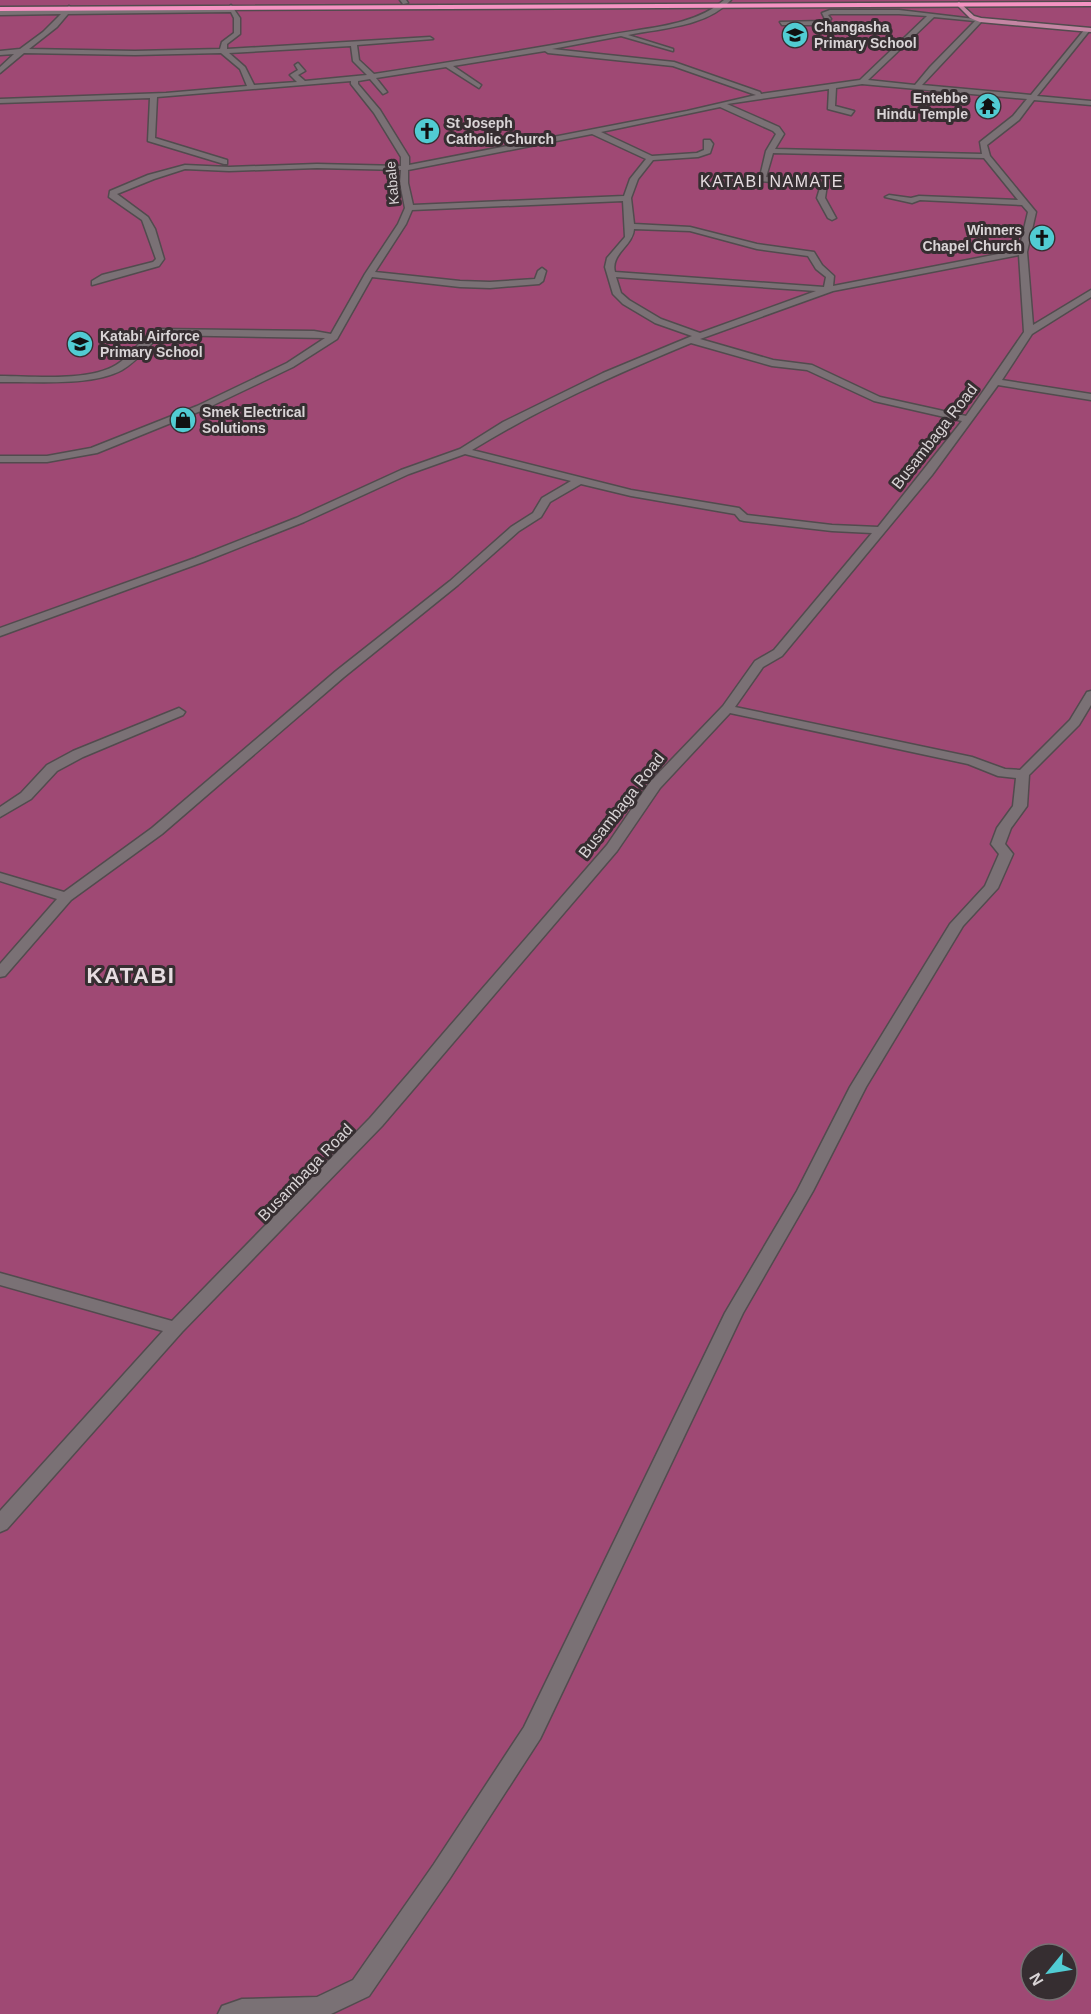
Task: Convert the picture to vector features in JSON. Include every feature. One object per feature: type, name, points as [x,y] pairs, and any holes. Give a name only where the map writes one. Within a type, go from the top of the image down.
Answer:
[{"type":"highway","points":[[0,9],[404,1],[1091,2]]},
{"type":"highway","points":[[0,9],[232,9],[726,2],[959,4],[1091,2]]},
{"type":"main road","points":[[959,4],[967,14],[980,20],[1089,30]]},
{"type":"street","points":[[0,101],[154,96],[355,80],[621,35],[702,18],[726,2]]},
{"type":"street","points":[[223,51],[224,43],[237,34],[237,18],[232,9]]},
{"type":"street","points":[[0,71],[62,19],[68,10]]},
{"type":"street","points":[[782,23],[824,22],[828,19],[824,14],[830,12],[899,12],[980,20]]},
{"type":"street","points":[[862,82],[933,15]]},
{"type":"street","points":[[917,87],[932,68],[980,20]]},
{"type":"street","points":[[1029,332],[1023,252],[1032,213],[986,156],[983,144],[1016,117],[1089,30]]},
{"type":"street","points":[[621,35],[671,50]]},
{"type":"street","points":[[0,53],[223,51],[430,39]]},
{"type":"street","points":[[352,43],[356,49],[356,62],[368,71],[384,92]]},
{"type":"street","points":[[539,49],[569,55],[674,64],[751,92],[770,94]]},
{"type":"street","points":[[223,51],[243,68],[252,89]]},
{"type":"street","points":[[298,65],[302,71],[293,75],[304,84]]},
{"type":"street","points":[[447,65],[479,86]]},
{"type":"street","name":"Kabale","points":[[0,459],[47,459],[72,456],[104,447],[227,395],[290,365],[334,337],[369,274],[402,224],[409,208],[404,183],[405,157],[364,94],[354,84],[355,80]]},
{"type":"street","points":[[95,283],[105,277],[156,264],[160,259],[151,234],[151,225],[144,216],[113,197],[113,193],[174,170],[194,167],[307,166],[406,168],[594,132],[739,99],[862,82],[1091,103]]},
{"type":"street","points":[[833,86],[831,107],[851,113]]},
{"type":"street","points":[[736,87],[744,93],[739,99]]},
{"type":"street","points":[[4,92],[166,95]]},
{"type":"street","points":[[154,96],[151,139],[242,168]]},
{"type":"street","points":[[720,104],[776,129],[780,134],[770,151],[762,179],[813,183],[824,187],[821,198],[832,218]]},
{"type":"street","points":[[594,132],[651,158],[698,155],[707,151],[709,144],[707,142]]},
{"type":"street","points":[[770,151],[986,156]]},
{"type":"street","points":[[651,158],[634,179],[627,198],[629,237],[611,258],[609,267],[617,294],[639,311],[695,338],[772,363],[809,367],[877,399],[968,419]]},
{"type":"street","points":[[889,197],[912,201],[929,199],[1022,203]]},
{"type":"street","points":[[409,208],[627,198]]},
{"type":"street","points":[[630,226],[690,229],[757,246],[811,254],[819,267],[830,276],[829,289]]},
{"type":"street","points":[[0,632],[235,546],[405,472],[464,451],[507,424],[646,356],[829,289],[1023,252]]},
{"type":"street","points":[[369,274],[490,285],[540,281],[542,271]]},
{"type":"street","points":[[612,274],[829,289]]},
{"type":"street","points":[[1029,332],[1091,293]]},
{"type":"street","points":[[0,379],[69,376],[114,371],[128,361],[158,332],[314,334],[334,337]]},
{"type":"street","name":"Busambaga Road","points":[[0,1524],[176,1328],[376,1122],[509,964],[612,848],[655,785],[727,709],[759,664],[778,654],[928,473],[996,382],[1029,332]]},
{"type":"street","points":[[996,382],[1091,397]]},
{"type":"street","points":[[464,451],[631,493],[739,511],[744,518],[832,528],[879,530]]},
{"type":"street","points":[[0,973],[66,897],[157,831],[306,703],[454,583],[515,529],[537,515],[546,500],[579,480]]},
{"type":"street","points":[[230,2014],[242,2010],[267,2008],[318,2008],[361,1988],[442,1871],[532,1733],[734,1313],[805,1191],[858,1087],[957,924],[991,888],[1006,854],[998,844],[1004,828],[1020,806],[1023,774],[1075,722],[1091,695]]},
{"type":"street","points":[[727,709],[972,761],[1003,773],[1023,774]]},
{"type":"street","points":[[0,813],[26,796],[52,768],[78,754],[179,712]]},
{"type":"street","points":[[0,877],[66,897]]},
{"type":"street","points":[[0,1279],[176,1328]]},
{"type":"shaded area","points":[[0,0],[1091,0],[1091,2014],[0,2014]]},
{"type":"place","name":"Changasha Primary School","points":[[795,35]]},
{"type":"place","name":"Entebbe Hindu Temple","points":[[988,106]]},
{"type":"place","name":"St Joseph Catholic Church","points":[[427,131]]},
{"type":"place","name":"Winners Chapel Church","points":[[1042,238]]},
{"type":"place","name":"Katabi Airforce Primary School","points":[[80,344]]},
{"type":"place","name":"Smek Electrical Solutions","points":[[183,420]]},
{"type":"district","name":"KATABI NAMATE","points":[[772,181]]},
{"type":"district","name":"KATABI","points":[[131,975]]}]
